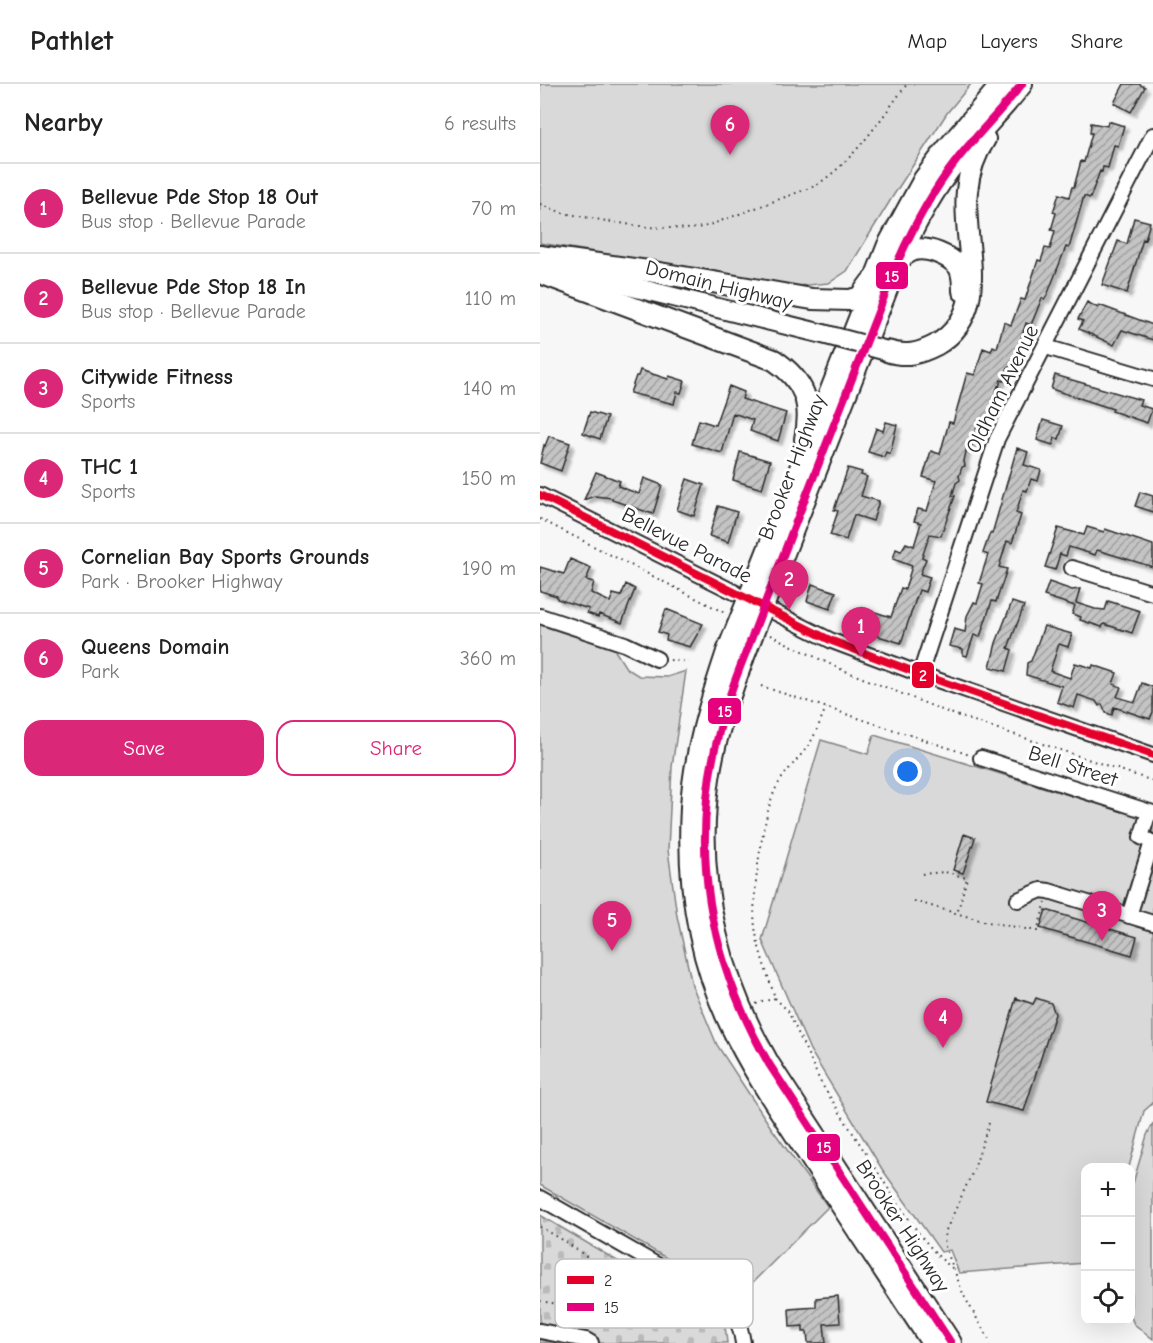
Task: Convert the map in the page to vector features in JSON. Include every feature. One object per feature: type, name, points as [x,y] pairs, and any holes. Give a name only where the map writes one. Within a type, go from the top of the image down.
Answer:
[{"type":"highway","name":"Brooker Highway","points":[[932,1343],[763,1084],[729,1022],[701,941],[690,853],[691,806],[694,772],[704,722],[735,655],[898,261],[934,191],[1013,87]]},
{"type":"highway","name":"Brooker Highway","points":[[767,573],[794,486],[888,244],[924,179],[946,150],[1013,87]]},
{"type":"highway","points":[[887,351],[909,355],[937,344],[957,326],[967,308],[972,277],[967,220],[967,192],[971,169],[990,130],[1011,105],[1013,87]]},
{"type":"highway","points":[[887,351],[920,343],[938,333],[955,313],[963,292],[960,268],[940,254],[914,250],[898,261]]},
{"type":"highway","points":[[540,256],[829,300],[850,300],[860,297],[877,274]]},
{"type":"highway","points":[[540,273],[747,349],[774,360],[788,369],[800,383],[808,415],[794,486]]},
{"type":"highway","name":"Brooker Highway","points":[[735,655],[709,776],[705,817],[705,862],[710,906],[721,952],[743,1016],[770,1064],[951,1343]]},
{"type":"main road","name":"Domain Highway","points":[[540,264],[887,351]]},
{"type":"street","name":"Oldham Avenue","points":[[920,674],[997,439],[1153,135]]},
{"type":"street","points":[[1046,347],[1153,379]]},
{"type":"street","name":"Bellevue Parade","points":[[540,495],[832,641],[1153,755]]},
{"type":"street","points":[[1072,568],[1153,593]]},
{"type":"street","points":[[540,616],[625,644],[657,659]]},
{"type":"street","name":"Bell Street","points":[[981,758],[1151,812]]},
{"type":"street","points":[[1129,916],[1152,842],[1141,837],[1151,812]]},
{"type":"street","points":[[1018,900],[1041,890],[1049,891],[1153,923]]},
{"type":"street","points":[[540,1197],[648,1259]]},
{"type":"street","points":[[739,1328],[742,1343]]},
{"type":"street","points":[[540,1331],[591,1343]]},
{"type":"path","points":[[540,204],[563,213],[647,227],[674,230],[707,226],[815,186],[828,177],[843,166],[907,84]]},
{"type":"path","points":[[540,519],[728,615]]},
{"type":"path","points":[[766,633],[838,668],[938,709],[1153,781]]},
{"type":"path","points":[[657,659],[688,662]]},
{"type":"path","points":[[761,686],[981,758]]},
{"type":"path","points":[[825,708],[810,744],[789,769],[776,789],[769,806],[756,892],[754,923],[757,937],[775,998],[788,1011],[821,1083],[920,1235],[953,1269]]},
{"type":"path","points":[[922,874],[945,872],[967,878],[957,914]]},
{"type":"path","points":[[914,901],[983,921],[1037,931],[1049,891]]},
{"type":"path","points":[[754,1005],[775,998]]},
{"type":"path","points":[[989,1123],[974,1169],[946,1230],[944,1244],[964,1296],[991,1343]]},
{"type":"path","points":[[540,1227],[589,1259]]},
{"type":"path","points":[[540,1301],[555,1303]]},
{"type":"green space","points":[[540,84],[971,84],[947,113],[847,271],[829,283],[797,286],[540,243]]},
{"type":"green space","points":[[540,625],[614,649],[626,668],[639,676],[667,677],[686,671],[672,767],[668,850],[677,916],[692,985],[717,1045],[770,1126],[828,1207],[753,1282],[753,1259],[668,1259],[540,1185]]},
{"type":"green space","points":[[874,735],[1153,821],[1153,1103],[1144,1111],[1130,1163],[1081,1163],[1081,1263],[959,1273],[950,1250],[941,1252],[882,1169],[810,1050],[762,940],[821,740],[868,754]]},
{"type":"green space","points":[[1153,1123],[1153,1339],[1135,1325],[1135,1176],[1147,1135]]},
{"type":"green space","points":[[540,1215],[614,1259],[555,1259],[555,1328],[725,1328],[727,1343],[540,1343]]},
{"type":"building","points":[[1124,84],[1139,84],[1145,87],[1131,112],[1114,103]]},
{"type":"building","points":[[1108,121],[1124,126],[1118,146],[1114,145],[1108,168],[1103,167],[1102,172],[1100,171],[1090,198],[1084,196],[1069,248],[1066,247],[1048,293],[1045,299],[1042,298],[1031,325],[1026,323],[1012,368],[1008,367],[1004,381],[1001,380],[998,386],[985,424],[978,423],[971,448],[967,447],[965,466],[962,467],[960,480],[956,483],[952,496],[955,496],[941,536],[930,534],[922,557],[926,559],[920,574],[930,577],[925,592],[919,590],[901,643],[865,632],[866,630],[855,626],[862,608],[891,617],[901,588],[905,589],[912,566],[893,559],[896,549],[901,551],[906,543],[914,546],[921,523],[914,521],[918,509],[927,511],[936,481],[923,477],[931,451],[940,454],[949,422],[953,423],[967,373],[975,375],[983,348],[991,351],[993,346],[997,348],[1004,322],[1011,325],[1021,299],[1025,300],[1038,260],[1041,261],[1045,248],[1050,249],[1055,231],[1051,230],[1056,213],[1053,212],[1059,194],[1069,197],[1081,161],[1084,162],[1092,133],[1090,133],[1091,123],[1107,126]]},
{"type":"building","points":[[1134,218],[1150,222],[1127,293],[1102,285],[1118,241],[1127,244]]},
{"type":"building","points":[[1087,302],[1098,308],[1099,305],[1153,325],[1153,340],[1122,330],[1114,345],[1079,329],[1083,321],[1078,319]]},
{"type":"building","points":[[640,370],[668,379],[669,376],[685,381],[681,393],[677,392],[674,404],[630,393]]},
{"type":"building","points":[[1055,375],[1141,400],[1139,405],[1152,409],[1147,423],[1112,411],[1113,409],[1051,389]]},
{"type":"building","points":[[729,386],[744,392],[742,399],[786,413],[778,441],[750,431],[753,420],[733,413],[722,453],[692,444],[699,420],[715,425]]},
{"type":"building","points":[[590,412],[607,417],[600,439],[583,433]]},
{"type":"building","points":[[1043,420],[1063,426],[1059,439],[1055,438],[1053,445],[1037,440]]},
{"type":"building","points":[[886,422],[897,425],[890,454],[886,452],[884,457],[868,452],[876,428],[883,431]]},
{"type":"building","points":[[549,436],[570,443],[561,471],[540,463],[544,445]]},
{"type":"building","points":[[1017,448],[1028,452],[1024,465],[1041,470],[1038,481],[1031,479],[1027,491],[1023,490],[1016,513],[1021,515],[1012,543],[1007,541],[999,567],[1007,569],[996,602],[992,601],[980,637],[974,635],[967,656],[963,655],[963,649],[949,646],[954,629],[965,632],[967,616],[974,602],[977,603],[983,584],[979,583],[988,555],[983,553],[990,533],[992,534]]},
{"type":"building","points":[[740,452],[770,461],[762,489],[733,480]]},
{"type":"building","points":[[848,468],[862,472],[861,475],[867,477],[861,496],[879,501],[873,521],[854,515],[846,540],[830,535],[838,511],[834,510]]},
{"type":"building","points":[[596,472],[620,481],[618,486],[639,494],[644,478],[662,485],[653,514],[612,500],[612,498],[594,496],[584,500]]},
{"type":"building","points":[[687,479],[704,485],[694,516],[677,510]]},
{"type":"building","points":[[1140,492],[1153,496],[1153,512],[1135,506]]},
{"type":"building","points":[[718,506],[737,512],[728,542],[709,536]]},
{"type":"building","points":[[1087,527],[1104,532],[1105,529],[1153,545],[1153,567],[1097,550],[1095,555],[1069,547],[1066,556],[1060,554],[1055,570],[1045,567],[1058,528],[1084,535]]},
{"type":"building","points":[[570,559],[591,568],[586,580],[594,582],[591,593],[610,602],[613,594],[621,596],[626,584],[635,589],[622,623],[599,614],[598,617],[587,613],[589,609],[540,591],[540,567],[564,574]]},
{"type":"building","points":[[1049,582],[1072,590],[1080,589],[1076,603],[1105,610],[1108,601],[1140,611],[1132,633],[1104,624],[1102,627],[1080,620],[1081,617],[1072,614],[1075,606],[1044,596]]},
{"type":"building","points":[[812,584],[836,592],[830,609],[807,601]]},
{"type":"building","points":[[1012,602],[1024,606],[1008,648],[1012,650],[1006,671],[990,667],[996,643]]},
{"type":"building","points":[[666,609],[703,624],[690,647],[666,640],[667,635],[658,632]]},
{"type":"building","points":[[1044,626],[1072,634],[1068,647],[1059,644],[1050,671],[1070,678],[1075,663],[1092,668],[1093,665],[1117,673],[1113,684],[1121,687],[1117,697],[1135,702],[1142,683],[1153,687],[1153,712],[1150,719],[1114,707],[1112,715],[1106,713],[1102,704],[1099,706],[1096,701],[1078,695],[1074,708],[1057,702],[1062,686],[1026,675],[1027,663],[1031,661]]},
{"type":"building","points":[[964,834],[975,838],[963,873],[953,870]]},
{"type":"building","points":[[1046,910],[1137,937],[1132,955],[1040,928]]},
{"type":"building","points":[[1016,998],[1033,1004],[1036,998],[1051,1003],[1055,1014],[1024,1111],[986,1102]]},
{"type":"building","points":[[838,1296],[840,1323],[824,1324],[826,1343],[808,1343],[807,1332],[803,1332],[803,1326],[790,1327],[789,1309],[816,1307],[816,1298]]},
{"type":"transit line","name":"15","points":[[951,1343],[769,1064],[748,1024],[731,983],[718,942],[705,859],[706,816],[710,773],[730,695],[898,261],[924,209],[947,173],[1022,84]]},
{"type":"transit line","name":"2","points":[[540,495],[832,641],[1153,755]]},
{"type":"place","name":"Queens Domain","points":[[730,155]]},
{"type":"place","name":"Bellevue Pde Stop 18 In","points":[[789,610]]},
{"type":"place","name":"Bellevue Pde Stop 18 Out","points":[[861,657]]},
{"type":"place","name":"Citywide Fitness","points":[[1102,941]]},
{"type":"place","name":"Cornelian Bay Sports Grounds","points":[[612,951]]},
{"type":"place","name":"THC 1","points":[[943,1048]]}]
